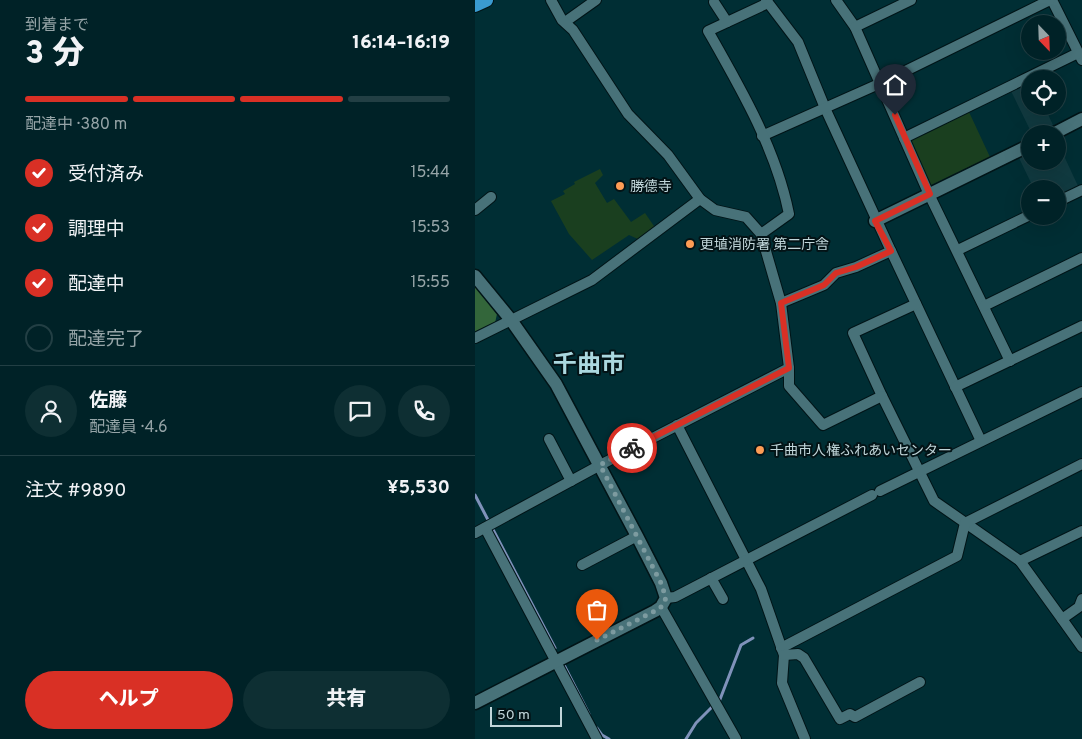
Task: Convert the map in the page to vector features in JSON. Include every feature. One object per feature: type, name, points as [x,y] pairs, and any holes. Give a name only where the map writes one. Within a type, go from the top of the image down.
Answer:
[{"type":"highway","points":[[475,5],[486,0]]},
{"type":"street","points":[[551,0],[628,114],[668,155],[700,199],[715,210],[745,217],[761,234],[781,303],[789,368],[789,386],[823,425],[883,396]]},
{"type":"street","points":[[565,22],[596,0]]},
{"type":"street","points":[[836,0],[855,27],[904,138],[1010,361]]},
{"type":"street","points":[[855,27],[911,0]]},
{"type":"street","points":[[762,136],[881,83],[1051,0],[1080,56],[904,138]]},
{"type":"street","points":[[761,234],[789,214],[772,155],[732,72],[708,32],[767,1],[799,42],[825,108],[875,221],[981,441]]},
{"type":"street","points":[[714,2],[727,22]]},
{"type":"street","points":[[1066,127],[1082,119]]},
{"type":"street","points":[[875,221],[1021,149]]},
{"type":"street","points":[[1066,198],[1082,190]]},
{"type":"street","points":[[475,210],[491,197]]},
{"type":"street","points":[[475,338],[592,280],[700,199]]},
{"type":"street","points":[[958,250],[1021,219]]},
{"type":"street","points":[[781,303],[824,285],[836,273],[856,267],[891,251]]},
{"type":"street","points":[[984,306],[1082,258]]},
{"type":"street","points":[[475,276],[511,320],[556,384],[661,583],[663,602],[736,739]]},
{"type":"street","points":[[916,304],[853,333],[918,473],[934,502],[1020,562],[1082,647]]},
{"type":"street","points":[[955,388],[1082,326]]},
{"type":"street","points":[[475,533],[600,465],[789,368]]},
{"type":"street","points":[[475,702],[556,661],[663,602],[876,493],[1082,392]]},
{"type":"street","points":[[677,425],[761,589],[783,651],[782,683],[805,739]]},
{"type":"street","points":[[549,439],[571,481]]},
{"type":"street","points":[[783,651],[957,556],[965,523],[1082,464]]},
{"type":"street","points":[[488,525],[597,739]]},
{"type":"street","points":[[1020,562],[1082,530]]},
{"type":"street","points":[[582,565],[637,536]]},
{"type":"street","points":[[711,578],[723,599]]},
{"type":"street","points":[[1062,619],[1079,607],[1082,599]]},
{"type":"street","points":[[783,651],[798,654],[804,658],[840,719],[850,714],[855,716],[921,682]]},
{"type":"shaded area","points":[[1021,86],[1021,111],[1011,91]]},
{"type":"shaded area","points":[[1023,115],[1048,115],[1053,125],[1028,125]]},
{"type":"shaded area","points":[[1066,160],[1078,186],[1066,192],[1066,180],[1030,180],[1025,170],[1066,170]]},
{"type":"green space","points":[[969,112],[990,157],[929,186],[909,141]]},
{"type":"green space","points":[[600,169],[603,175],[595,183],[607,203],[614,199],[631,222],[645,213],[656,229],[640,240],[629,235],[592,260],[569,234],[551,201],[565,194],[563,191],[575,184],[574,182]]},
{"type":"green space","points":[[475,286],[497,314],[495,323],[475,333]]},
{"type":"waterway","points":[[475,495],[555,648]]},
{"type":"waterway","points":[[719,702],[741,645],[753,638]]},
{"type":"waterway","points":[[564,665],[589,714]]},
{"type":"waterway","points":[[686,739],[696,723],[713,706]]},
{"type":"waterway","points":[[597,728],[602,735],[609,739]]},
{"type":"way so far","points":[[597,640],[655,611],[661,607],[666,598],[664,589],[600,465],[632,448]]},
{"type":"place","name":"勝德寺","points":[[620,186]]},
{"type":"place","name":"更埴消防署 第二庁舎","points":[[690,244]]},
{"type":"place","name":"千曲市人権ふれあいセンター","points":[[760,450]]},
{"type":"district","name":"千曲市","points":[[589,364]]},
{"type":"route","points":[[632,448],[789,368],[781,303],[824,285],[836,273],[856,267],[891,251],[875,221],[930,194],[895,115]]}]
